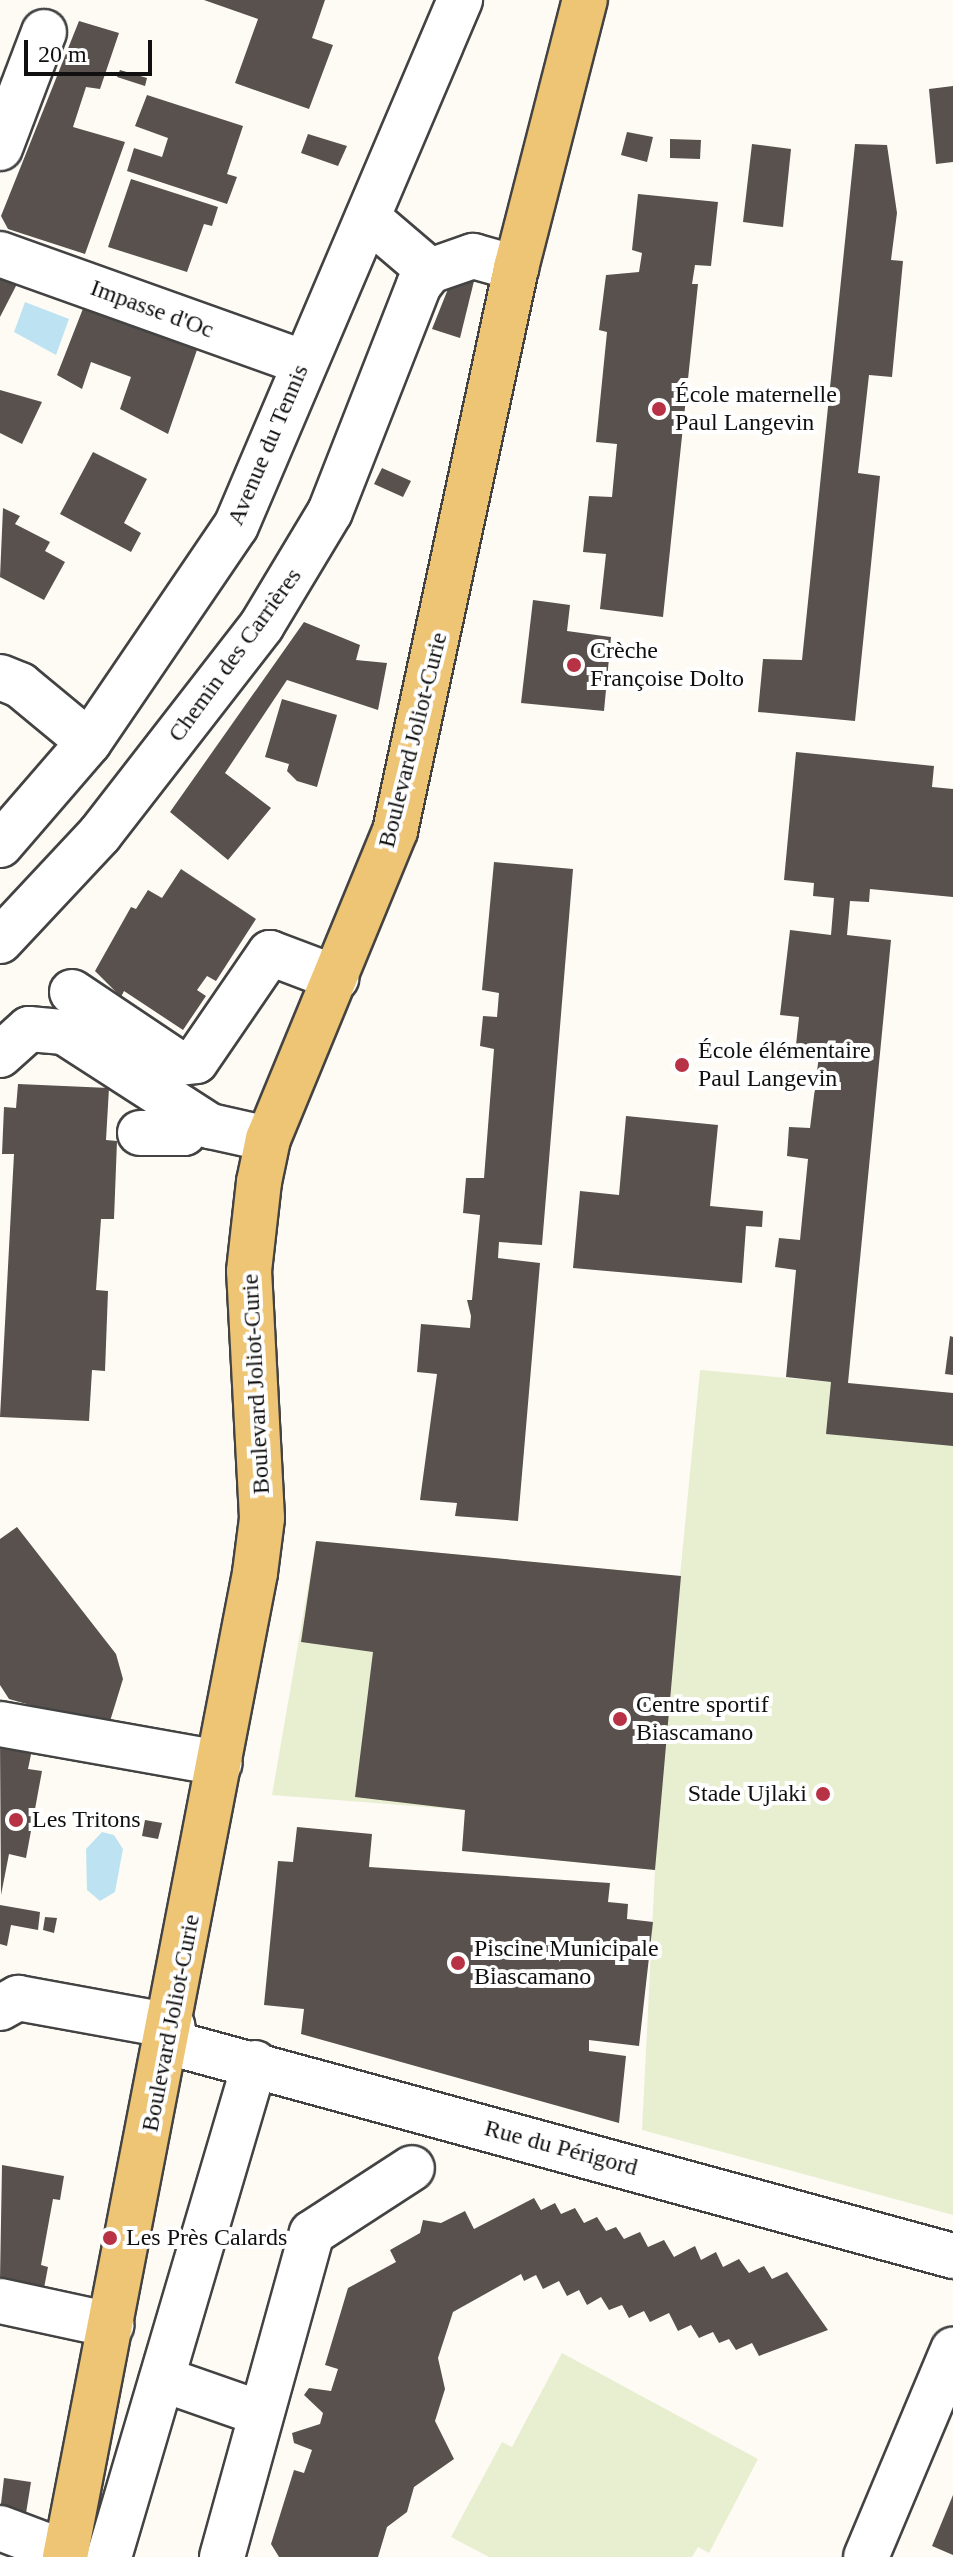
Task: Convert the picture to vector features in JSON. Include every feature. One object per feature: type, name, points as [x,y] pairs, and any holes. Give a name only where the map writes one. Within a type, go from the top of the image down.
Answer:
[{"type":"main road","name":"Boulevard Joliot-Curie","points":[[65,2555],[170,2034],[262,1518],[249,1271],[268,1139],[395,831],[516,268],[585,0]]},
{"type":"street","name":"Avenue du Tennis","points":[[0,845],[89,742],[236,526],[460,0]]},
{"type":"street","points":[[0,148],[44,32]]},
{"type":"street","points":[[368,218],[430,271],[473,256],[516,268]]},
{"type":"street","name":"Impasse d'Oc","points":[[0,254],[304,363]]},
{"type":"street","name":"Chemin des Carrières","points":[[0,941],[100,834],[284,596],[330,512],[419,285],[430,271]]},
{"type":"street","points":[[0,677],[89,742]]},
{"type":"street","points":[[72,992],[178,1063],[196,1061],[270,953],[336,978]]},
{"type":"street","points":[[0,1055],[29,1029],[64,1032],[195,1117],[220,1130],[268,1139]]},
{"type":"street","points":[[140,1133],[184,1133],[195,1117]]},
{"type":"street","points":[[0,1724],[220,1763]]},
{"type":"street","name":"Rue du Périgord","points":[[0,2008],[18,1998],[170,2034],[255,2063],[953,2256]]},
{"type":"street","points":[[109,2557],[255,2063]]},
{"type":"street","points":[[222,2557],[259,2413],[312,2233],[412,2168]]},
{"type":"street","points":[[0,2301],[111,2325]]},
{"type":"street","points":[[866,2557],[953,2350]]},
{"type":"street","points":[[162,2379],[259,2413]]},
{"type":"street","points":[[0,2528],[65,2555]]},
{"type":"green space","name":"Centre sportif Biascamano","points":[[700,1370],[953,1393],[953,2215],[642,2130],[655,1870],[462,1851],[465,1810],[272,1795],[316,1541],[680,1576]]},
{"type":"green space","points":[[562,2353],[758,2459],[709,2553],[698,2547],[692,2557],[489,2557],[451,2537],[502,2442],[512,2447]]},
{"type":"water","points":[[25,302],[69,319],[56,355],[14,332]]},
{"type":"water","points":[[102,1832],[114,1835],[123,1849],[115,1892],[100,1901],[87,1890],[86,1849]]},
{"type":"building","points":[[204,0],[325,0],[312,38],[333,45],[309,109],[235,83],[258,19]]},
{"type":"building","points":[[79,21],[119,33],[100,89],[86,87],[73,127],[125,142],[85,254],[8,229],[1,216]]},
{"type":"building","points":[[120,70],[147,78],[145,86],[117,77]]},
{"type":"building","points":[[953,86],[953,162],[936,164],[929,89]]},
{"type":"building","points":[[147,95],[243,126],[227,174],[237,177],[227,204],[127,171],[134,148],[162,157],[168,138],[135,126]]},
{"type":"building","points":[[627,132],[653,137],[647,162],[621,155]]},
{"type":"building","points":[[308,134],[347,146],[338,166],[301,153]]},
{"type":"building","points":[[670,139],[701,140],[700,159],[670,158]]},
{"type":"building","points":[[752,144],[791,149],[783,227],[743,222]]},
{"type":"building","points":[[855,144],[887,145],[897,213],[891,260],[903,261],[892,377],[869,375],[858,473],[880,476],[855,721],[758,712],[763,659],[802,660]]},
{"type":"building","points":[[131,179],[218,207],[212,226],[204,224],[187,272],[108,247]]},
{"type":"building","points":[[638,194],[718,202],[711,266],[695,265],[692,284],[698,284],[663,617],[600,609],[606,554],[583,552],[589,496],[612,497],[617,444],[596,442],[607,332],[599,330],[606,275],[639,272],[642,253],[632,250]]},
{"type":"building","points":[[456,269],[474,281],[460,338],[432,329]]},
{"type":"building","points":[[0,278],[17,284],[0,317]]},
{"type":"building","points":[[84,306],[199,344],[168,434],[120,409],[131,377],[91,362],[82,389],[57,375]]},
{"type":"building","points":[[0,390],[42,402],[22,444],[0,433]]},
{"type":"building","points":[[93,452],[147,479],[124,523],[141,533],[131,552],[60,514]]},
{"type":"building","points":[[382,468],[411,481],[403,497],[374,484]]},
{"type":"building","points":[[3,508],[20,516],[15,524],[50,542],[45,551],[65,562],[44,600],[0,577]]},
{"type":"building","points":[[533,600],[570,605],[567,631],[611,637],[604,711],[521,703]]},
{"type":"building","points":[[304,622],[360,645],[356,660],[387,663],[378,710],[287,680],[225,773],[271,808],[228,860],[170,812]]},
{"type":"building","points":[[282,699],[337,715],[317,787],[297,781],[287,771],[289,764],[265,757]]},
{"type":"building","points":[[796,752],[934,766],[932,787],[953,789],[953,897],[870,889],[869,902],[850,901],[847,935],[891,940],[848,1383],[953,1393],[953,1446],[826,1434],[831,1382],[786,1377],[796,1270],[775,1267],[779,1238],[800,1240],[808,1159],[787,1156],[789,1127],[810,1128],[820,1047],[796,1045],[799,1017],[780,1015],[790,930],[831,935],[834,898],[813,896],[814,883],[784,880]]},
{"type":"building","points":[[494,862],[573,869],[542,1245],[499,1242],[498,1258],[540,1263],[518,1521],[455,1516],[457,1503],[420,1500],[437,1374],[417,1372],[421,1324],[470,1328],[467,1300],[472,1300],[480,1215],[463,1213],[466,1178],[484,1178],[494,1049],[480,1046],[483,1016],[497,1017],[499,993],[482,990]]},
{"type":"building","points":[[181,869],[256,919],[216,981],[207,976],[197,990],[206,996],[183,1030],[124,991],[121,997],[95,971],[131,907],[136,909],[148,890],[162,898]]},
{"type":"building","points":[[18,1084],[109,1088],[106,1140],[117,1141],[114,1219],[101,1219],[96,1290],[108,1291],[105,1371],[92,1370],[89,1421],[0,1417],[14,1154],[2,1154],[4,1107],[16,1108]]},
{"type":"building","points":[[626,1116],[718,1125],[710,1206],[763,1211],[762,1227],[746,1226],[742,1283],[573,1268],[580,1191],[619,1195]]},
{"type":"building","points":[[950,1336],[953,1337],[953,1375],[945,1374]]},
{"type":"building","points":[[17,1527],[116,1654],[123,1679],[99,1757],[33,1745],[28,1769],[42,1771],[26,1858],[9,1854],[1,1895],[0,1739],[24,1744],[30,1705],[9,1699],[0,1685],[0,1539]]},
{"type":"building","points":[[316,1541],[681,1576],[655,1870],[462,1851],[465,1810],[355,1797],[373,1652],[301,1642]]},
{"type":"building","points":[[145,1820],[162,1823],[158,1839],[142,1836]]},
{"type":"building","name":"Piscine Municipale Biascamano","points":[[297,1827],[372,1834],[369,1867],[610,1883],[608,1902],[628,1904],[627,1919],[653,1922],[639,2046],[589,2040],[589,2051],[626,2056],[619,2123],[301,2034],[304,2009],[264,2005],[278,1861],[293,1862]]},
{"type":"building","points":[[0,1905],[40,1912],[38,1930],[11,1925],[7,1946],[0,1944]]},
{"type":"building","points":[[45,1917],[57,1918],[54,1933],[43,1930]]},
{"type":"building","points":[[2,2165],[64,2176],[60,2200],[53,2199],[41,2265],[48,2267],[44,2288],[0,2279]]},
{"type":"building","points":[[534,2198],[541,2210],[555,2203],[561,2214],[575,2208],[584,2223],[597,2217],[606,2231],[616,2227],[624,2239],[640,2232],[648,2247],[664,2240],[674,2257],[695,2246],[701,2260],[716,2252],[723,2267],[739,2259],[749,2273],[764,2266],[772,2279],[787,2272],[828,2330],[759,2356],[752,2343],[736,2350],[729,2339],[719,2343],[713,2332],[699,2338],[691,2325],[678,2331],[669,2313],[650,2322],[644,2311],[629,2318],[622,2305],[609,2310],[601,2297],[587,2305],[579,2290],[567,2296],[559,2281],[543,2289],[536,2275],[524,2281],[521,2274],[453,2312],[438,2358],[445,2389],[435,2421],[454,2459],[414,2487],[407,2512],[387,2527],[378,2557],[279,2557],[271,2544],[294,2470],[304,2473],[312,2450],[294,2443],[292,2433],[320,2424],[323,2413],[304,2395],[309,2388],[331,2391],[338,2369],[325,2365],[348,2288],[396,2262],[390,2250],[420,2233],[423,2220],[441,2223],[465,2211],[474,2229]]},
{"type":"building","points":[[4,2478],[31,2482],[24,2526],[0,2512]]},
{"type":"building","points":[[953,2495],[953,2555],[932,2546]]},
{"type":"place","name":"École maternelle Paul Langevin","points":[[659,409]]},
{"type":"place","name":"Crèche Françoise Dolto","points":[[574,665]]},
{"type":"place","name":"École élémentaire Paul Langevin","points":[[682,1065]]},
{"type":"place","name":"Centre sportif Biascamano","points":[[620,1719]]},
{"type":"place","name":"Stade Ujlaki","points":[[823,1794]]},
{"type":"place","name":"Les Tritons","points":[[16,1820]]},
{"type":"place","name":"Piscine Municipale Biascamano","points":[[458,1963]]},
{"type":"place","name":"Les Près Calards","points":[[110,2238]]}]
